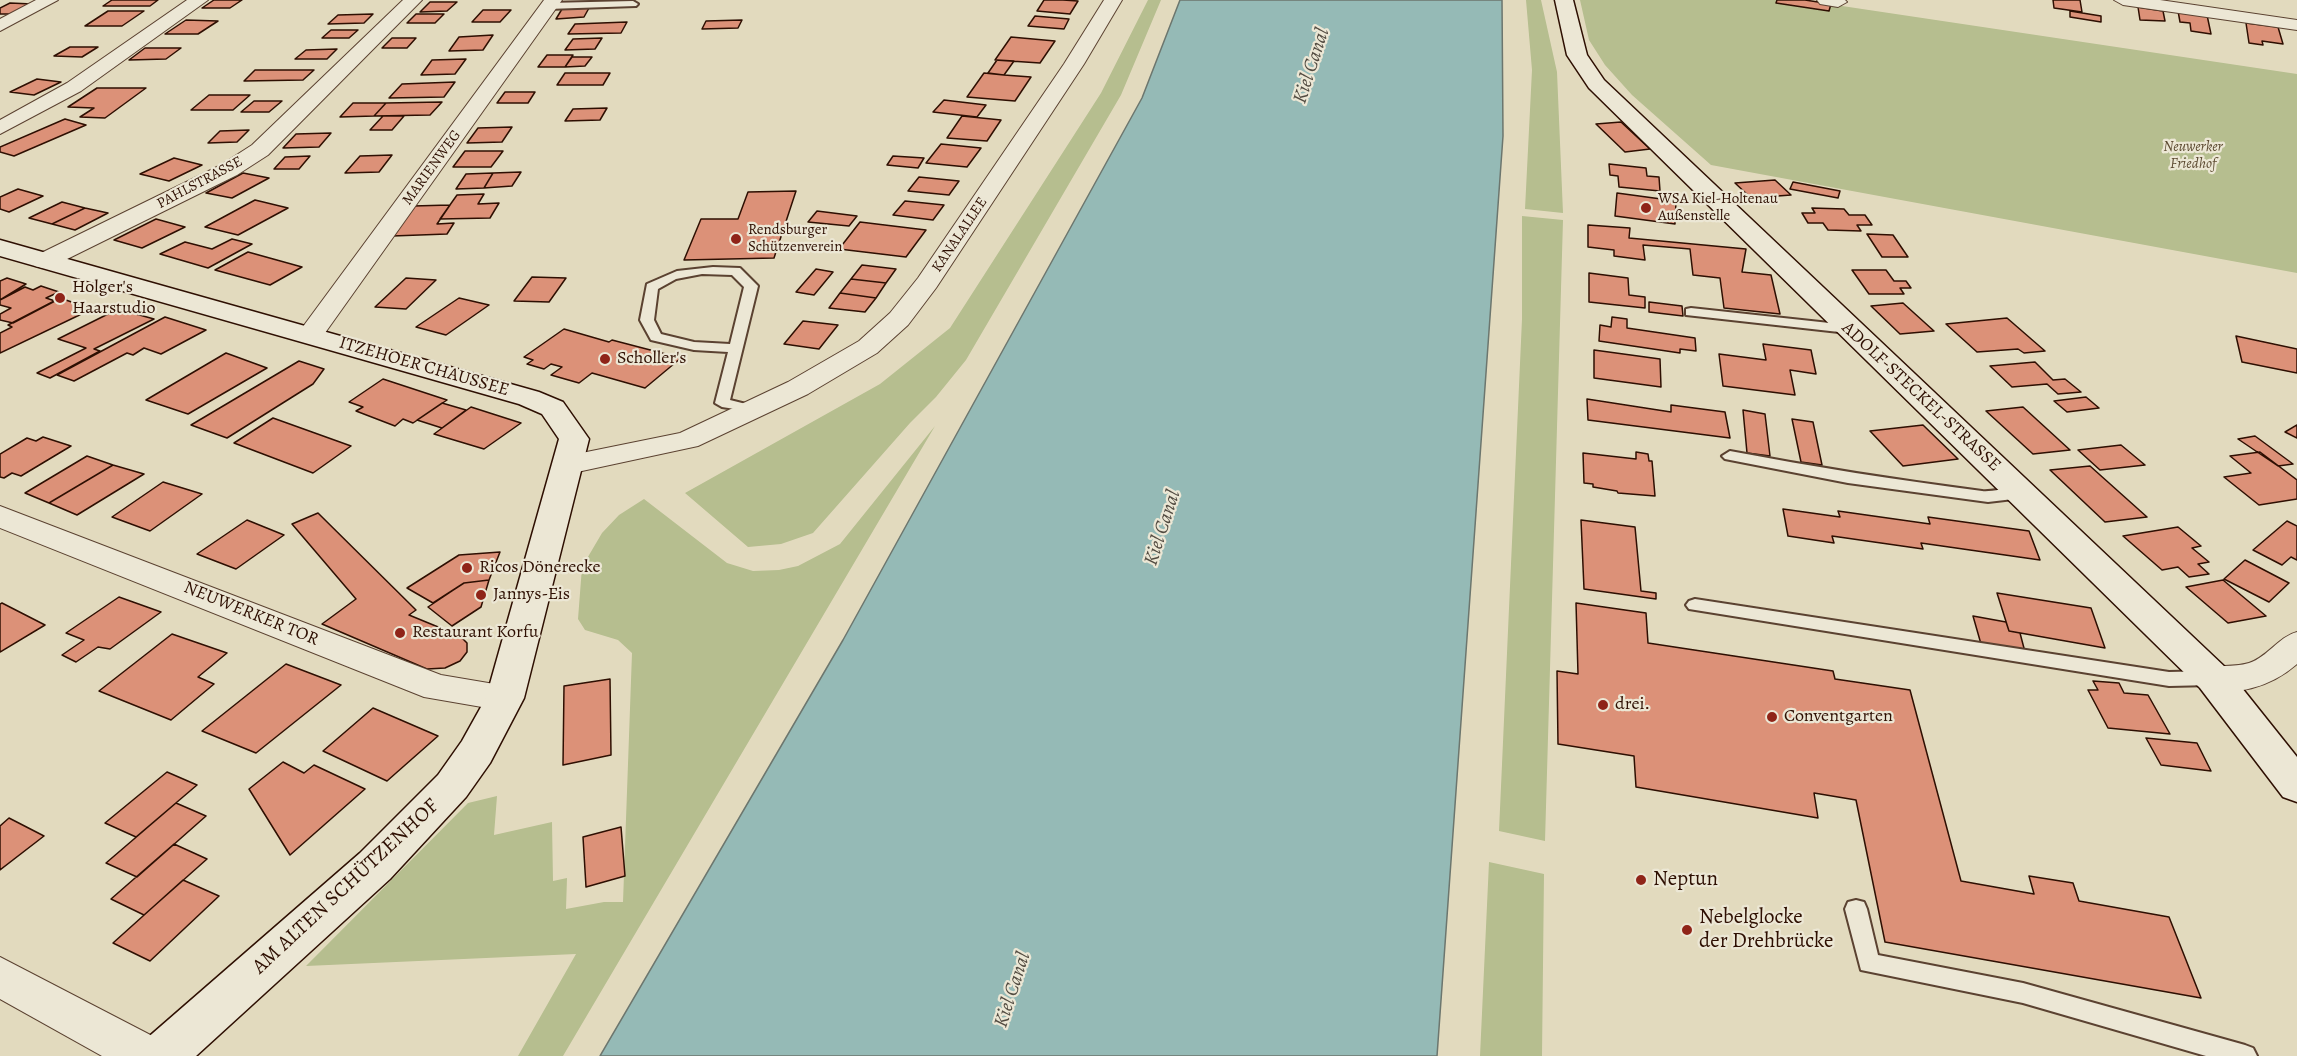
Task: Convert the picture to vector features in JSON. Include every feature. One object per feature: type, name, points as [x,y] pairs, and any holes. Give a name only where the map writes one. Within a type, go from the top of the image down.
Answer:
[{"type":"street","points":[[0,26],[49,0]]},
{"type":"street","points":[[0,128],[74,87],[199,0]]},
{"type":"street","name":"PAHLSTRASSE","points":[[44,261],[229,170],[260,150],[413,0]]},
{"type":"street","name":"KANALALLEE","points":[[571,452],[688,440],[798,388],[868,347],[899,319],[934,274],[1074,64],[1113,0]]},
{"type":"street","name":"ADOLF-STECKEL-STRASSE","points":[[1564,0],[1577,55],[1596,84],[2213,678],[2297,786]]},
{"type":"street","points":[[2123,0],[2297,25]]},
{"type":"street","name":"MARIENWEG","points":[[310,334],[551,3]]},
{"type":"street","name":"ITZEHOER CHAUSSEE","points":[[0,248],[310,334],[529,398],[553,408],[571,452]]},
{"type":"street","points":[[506,698],[571,452]]},
{"type":"street","name":"NEUWERKER TOR","points":[[0,516],[437,688],[506,698]]},
{"type":"street","points":[[2213,678],[2250,678],[2270,670],[2297,644]]},
{"type":"street","name":"AM ALTEN SCHÜTZENHOF","points":[[164,1055],[375,866],[416,825],[452,786],[476,753],[506,698]]},
{"type":"street","points":[[0,977],[164,1055]]},
{"type":"lane","points":[[551,3],[633,4]]},
{"type":"lane","points":[[736,348],[694,346],[656,337],[647,320],[652,286],[665,276],[697,270],[735,271],[750,286],[736,348],[722,403],[749,410]]},
{"type":"lane","points":[[1691,312],[1848,329]]},
{"type":"lane","points":[[1730,456],[1848,478],[1988,497],[2022,493]]},
{"type":"lane","points":[[1695,605],[2048,658],[2169,679],[2213,678]]},
{"type":"lane","points":[[1856,909],[1869,963],[2023,993],[2245,1056]]},
{"type":"green space","points":[[1148,0],[1161,0],[1121,95],[966,360],[936,397],[910,423],[813,533],[781,544],[748,547],[685,493],[880,384],[950,328],[1101,93]]},
{"type":"green space","points":[[1526,0],[1541,0],[1557,72],[1563,213],[1525,209],[1532,70]]},
{"type":"green space","name":"Neuwerker Friedhof","points":[[1580,0],[1802,0],[2297,74],[2297,273],[1711,165],[1632,95],[1605,65],[1589,40]]},
{"type":"green space","points":[[1522,216],[1563,220],[1545,841],[1499,831],[1522,319]]},
{"type":"green space","points":[[935,426],[563,1056],[518,1056],[576,954],[306,966],[468,803],[497,796],[494,835],[552,822],[553,881],[567,878],[566,909],[604,902],[623,902],[632,653],[618,640],[585,630],[578,619],[582,567],[602,533],[619,515],[644,499],[727,563],[753,571],[779,570],[798,566],[840,544]]},
{"type":"green space","points":[[1489,862],[1544,874],[1542,1056],[1480,1056]]},
{"type":"water","name":"Kiel Canal","points":[[1180,0],[1502,0],[1503,136],[1437,1056],[600,1056],[843,640],[1142,98]]},
{"type":"building","points":[[112,0],[158,0],[150,6],[103,6]]},
{"type":"building","points":[[214,0],[242,0],[230,8],[202,8]]},
{"type":"building","points":[[1044,0],[1078,1],[1070,14],[1037,11]]},
{"type":"building","points":[[1777,0],[1805,0],[1831,4],[1829,11],[1776,3]]},
{"type":"building","points":[[2053,0],[2080,0],[2082,12],[2054,8]]},
{"type":"building","points":[[430,2],[457,2],[447,11],[420,12]]},
{"type":"building","points":[[10,3],[32,4],[11,14],[0,14],[0,8]]},
{"type":"building","points":[[2138,7],[2163,11],[2165,21],[2140,20]]},
{"type":"building","points":[[589,8],[584,17],[556,19],[562,9]]},
{"type":"building","points":[[483,10],[511,10],[500,22],[472,22]]},
{"type":"building","points":[[108,11],[144,11],[122,26],[85,26]]},
{"type":"building","points":[[2070,11],[2101,16],[2101,22],[2070,17]]},
{"type":"building","points":[[2178,11],[2207,15],[2211,34],[2191,31],[2190,23],[2180,22]]},
{"type":"building","points":[[373,14],[364,23],[328,24],[338,15]]},
{"type":"building","points":[[416,14],[444,14],[435,23],[407,23]]},
{"type":"building","points":[[1035,16],[1069,19],[1064,29],[1028,26]]},
{"type":"building","points":[[186,20],[218,21],[198,34],[165,34]]},
{"type":"building","points":[[742,20],[738,28],[702,29],[706,21]]},
{"type":"building","points":[[627,22],[621,33],[568,34],[575,24]]},
{"type":"building","points":[[2246,23],[2278,27],[2283,44],[2262,41],[2263,45],[2249,43]]},
{"type":"building","points":[[331,30],[358,30],[349,38],[322,38]]},
{"type":"building","points":[[493,35],[483,50],[449,51],[459,37]]},
{"type":"building","points":[[1011,37],[1055,41],[1040,63],[995,60]]},
{"type":"building","points":[[392,38],[416,38],[407,48],[382,48]]},
{"type":"building","points":[[602,38],[595,49],[565,50],[573,39]]},
{"type":"building","points":[[70,47],[98,47],[82,57],[54,56]]},
{"type":"building","points":[[145,48],[181,48],[166,59],[129,60]]},
{"type":"building","points":[[337,49],[327,59],[295,59],[306,50]]},
{"type":"building","points":[[547,55],[573,55],[565,67],[538,67]]},
{"type":"building","points":[[572,57],[592,57],[585,66],[565,67]]},
{"type":"building","points":[[466,59],[455,74],[421,75],[432,60]]},
{"type":"building","points":[[997,60],[1014,61],[1004,75],[988,73]]},
{"type":"building","points":[[255,70],[314,70],[303,80],[244,81]]},
{"type":"building","points":[[565,73],[610,73],[603,85],[557,85]]},
{"type":"building","points":[[984,73],[1031,77],[1015,101],[967,97]]},
{"type":"building","points":[[37,79],[61,82],[34,95],[10,92]]},
{"type":"building","points":[[455,82],[444,97],[389,98],[402,84]]},
{"type":"building","points":[[97,88],[146,88],[105,118],[80,117],[94,108],[68,107]]},
{"type":"building","points":[[505,92],[535,92],[528,103],[497,103]]},
{"type":"building","points":[[209,95],[250,95],[233,110],[191,110]]},
{"type":"building","points":[[944,100],[986,105],[977,117],[933,112]]},
{"type":"building","points":[[254,101],[282,101],[269,112],[241,112]]},
{"type":"building","points":[[442,102],[430,115],[374,116],[386,103]]},
{"type":"building","points":[[353,103],[386,103],[374,116],[340,117]]},
{"type":"building","points":[[607,108],[600,120],[565,121],[573,109]]},
{"type":"building","points":[[383,116],[404,116],[392,130],[370,130]]},
{"type":"building","points":[[962,116],[1001,120],[987,141],[947,138]]},
{"type":"building","points":[[65,119],[86,125],[14,156],[0,152],[0,147]]},
{"type":"building","points":[[1621,122],[1650,149],[1625,152],[1596,124]]},
{"type":"building","points":[[512,127],[502,142],[467,143],[478,128]]},
{"type":"building","points":[[249,130],[237,142],[208,143],[220,131]]},
{"type":"building","points":[[331,133],[319,147],[283,148],[296,134]]},
{"type":"building","points":[[941,144],[981,148],[967,167],[926,163]]},
{"type":"building","points":[[465,151],[503,151],[491,167],[453,167]]},
{"type":"building","points":[[392,155],[379,172],[345,173],[360,156]]},
{"type":"building","points":[[310,156],[299,169],[274,169],[285,157]]},
{"type":"building","points":[[893,156],[924,158],[918,168],[887,165]]},
{"type":"building","points":[[174,158],[202,165],[169,181],[140,174]]},
{"type":"building","points":[[1609,164],[1646,168],[1647,176],[1659,177],[1660,191],[1619,187],[1618,176],[1610,175]]},
{"type":"building","points":[[521,172],[512,186],[484,188],[493,173]]},
{"type":"building","points":[[243,173],[269,178],[232,198],[206,193]]},
{"type":"building","points":[[493,173],[484,188],[456,189],[466,174]]},
{"type":"building","points":[[919,177],[959,181],[949,195],[908,191]]},
{"type":"building","points":[[1775,180],[1791,195],[1751,198],[1735,183]]},
{"type":"building","points":[[1793,182],[1840,191],[1838,198],[1790,189]]},
{"type":"building","points":[[18,189],[43,196],[9,212],[0,209],[0,197]]},
{"type":"building","name":"Rendsburger Schützenverein","points":[[796,191],[774,258],[684,260],[701,219],[738,219],[748,192]]},
{"type":"building","name":"WSA Kiel-Holtenau Außenstelle","points":[[1617,193],[1676,201],[1675,224],[1615,216]]},
{"type":"building","points":[[484,194],[478,204],[499,203],[490,218],[440,219],[457,195]]},
{"type":"building","points":[[255,200],[288,208],[238,235],[205,227]]},
{"type":"building","points":[[905,201],[944,205],[933,220],[893,215]]},
{"type":"building","points":[[62,202],[85,208],[52,224],[29,218]]},
{"type":"building","points":[[450,205],[437,224],[454,223],[447,234],[392,236],[413,206]]},
{"type":"building","points":[[85,208],[108,213],[75,230],[52,224]]},
{"type":"building","points":[[1812,208],[1844,209],[1849,215],[1865,215],[1872,225],[1857,225],[1861,231],[1828,230],[1823,223],[1808,223],[1802,213],[1815,213]]},
{"type":"building","points":[[817,211],[857,216],[849,226],[808,222]]},
{"type":"building","points":[[156,219],[185,227],[142,248],[114,240]]},
{"type":"building","points":[[860,222],[926,230],[906,257],[839,249]]},
{"type":"building","points":[[1588,225],[1630,228],[1629,238],[1746,249],[1742,272],[1771,275],[1780,314],[1724,308],[1720,278],[1693,275],[1690,249],[1643,245],[1645,260],[1614,256],[1614,250],[1588,247]]},
{"type":"building","points":[[1867,234],[1893,235],[1908,257],[1882,257]]},
{"type":"building","points":[[232,239],[252,244],[208,268],[160,254],[185,242],[212,249]]},
{"type":"building","points":[[248,252],[302,267],[270,285],[215,270]]},
{"type":"building","points":[[862,265],[896,269],[886,283],[851,279]]},
{"type":"building","points":[[816,269],[833,272],[814,295],[796,292]]},
{"type":"building","points":[[1852,270],[1886,270],[1894,281],[1906,281],[1911,288],[1900,288],[1904,294],[1869,294]]},
{"type":"building","points":[[1589,273],[1628,278],[1629,295],[1645,297],[1645,308],[1589,302]]},
{"type":"building","points":[[532,277],[566,278],[549,302],[514,301]]},
{"type":"building","points":[[7,278],[26,284],[0,300],[0,281]]},
{"type":"building","points":[[406,278],[436,280],[406,309],[375,307]]},
{"type":"building","points":[[851,279],[886,283],[876,298],[840,293]]},
{"type":"building","points":[[41,286],[59,292],[46,298],[55,301],[13,323],[0,320],[0,314],[11,308],[0,305],[0,300],[25,287],[33,290]]},
{"type":"building","points":[[840,293],[876,298],[865,312],[829,308]]},
{"type":"building","points":[[60,298],[92,309],[0,353],[0,333],[12,327],[8,325]]},
{"type":"building","points":[[459,298],[489,305],[446,335],[416,327]]},
{"type":"building","points":[[1649,302],[1682,306],[1683,316],[1649,312]]},
{"type":"building","points":[[1903,303],[1934,331],[1900,334],[1871,306]]},
{"type":"building","points":[[118,309],[154,319],[94,349],[100,351],[50,378],[37,373],[86,348],[58,339]]},
{"type":"building","points":[[165,317],[206,330],[161,354],[144,348],[133,355],[127,353],[74,381],[57,375]]},
{"type":"building","points":[[1612,317],[1627,319],[1627,328],[1695,338],[1696,351],[1680,349],[1680,353],[1599,341],[1600,325],[1611,327]]},
{"type":"building","points":[[2007,318],[2045,351],[2024,353],[2018,349],[1977,352],[1946,324]]},
{"type":"building","points":[[803,321],[838,325],[819,349],[784,344]]},
{"type":"building","name":"Scholler's","points":[[564,329],[681,358],[645,388],[592,373],[579,383],[551,375],[562,367],[551,364],[544,369],[527,364],[533,360],[524,357]]},
{"type":"building","points":[[2236,336],[2297,349],[2297,373],[2242,362]]},
{"type":"building","points":[[1763,344],[1811,350],[1816,374],[1790,370],[1795,395],[1723,386],[1719,354],[1766,360]]},
{"type":"building","points":[[1594,350],[1660,359],[1661,387],[1594,378]]},
{"type":"building","points":[[226,353],[267,368],[188,414],[146,400]]},
{"type":"building","points":[[299,361],[324,369],[313,384],[227,438],[191,425]]},
{"type":"building","points":[[2035,362],[2053,380],[2065,379],[2081,392],[2058,394],[2047,384],[2012,387],[1990,366]]},
{"type":"building","points":[[383,379],[447,400],[413,423],[403,419],[395,426],[356,411],[363,407],[349,402]]},
{"type":"building","points":[[2086,397],[2099,408],[2067,412],[2054,401]]},
{"type":"building","points":[[1587,399],[1671,412],[1671,405],[1725,412],[1730,438],[1588,420]]},
{"type":"building","points":[[442,403],[466,410],[442,428],[417,420]]},
{"type":"building","points":[[471,407],[521,423],[484,449],[434,434]]},
{"type":"building","points":[[2023,407],[2070,450],[2033,454],[1986,411]]},
{"type":"building","points":[[1743,410],[1765,414],[1770,456],[1747,453]]},
{"type":"building","points":[[273,418],[351,446],[313,473],[234,443]]},
{"type":"building","points":[[1792,419],[1813,422],[1822,465],[1801,462]]},
{"type":"building","points":[[1923,425],[1958,459],[1903,466],[1870,431]]},
{"type":"building","points":[[2297,425],[2297,438],[2285,432]]},
{"type":"building","points":[[2255,436],[2293,464],[2278,466],[2238,439]]},
{"type":"building","points":[[43,437],[71,446],[21,476],[12,473],[4,478],[0,477],[0,454],[27,438],[36,441]]},
{"type":"building","points":[[2121,445],[2145,465],[2100,470],[2078,450]]},
{"type":"building","points":[[1636,452],[1648,454],[1649,461],[1652,461],[1655,496],[1618,493],[1584,483],[1583,453],[1636,459]]},
{"type":"building","points":[[2260,452],[2297,480],[2297,499],[2259,505],[2224,477],[2251,473],[2230,456]]},
{"type":"building","points":[[87,456],[113,465],[49,503],[25,493]]},
{"type":"building","points":[[113,465],[144,474],[77,515],[49,503]]},
{"type":"building","points":[[2090,466],[2147,517],[2105,522],[2050,470]]},
{"type":"building","points":[[163,482],[202,494],[150,531],[112,517]]},
{"type":"building","points":[[1783,509],[1840,517],[1838,511],[1930,524],[1928,517],[2029,531],[2040,560],[1921,543],[1923,549],[1832,536],[1834,543],[1788,536]]},
{"type":"building","points":[[318,513],[416,610],[409,615],[460,636],[467,643],[467,652],[460,661],[445,668],[427,669],[322,624],[356,599],[292,524]]},
{"type":"building","points":[[247,520],[284,535],[236,569],[197,554]]},
{"type":"building","points":[[1581,520],[1635,527],[1641,591],[1656,593],[1656,599],[1584,589]]},
{"type":"building","points":[[2287,521],[2297,526],[2297,560],[2291,557],[2282,565],[2253,550]]},
{"type":"building","points":[[2178,527],[2201,546],[2192,548],[2209,562],[2198,564],[2209,574],[2189,577],[2178,567],[2162,570],[2123,536]]},
{"type":"building","name":"Ricos Dönerecke","points":[[500,552],[489,580],[464,583],[433,603],[407,588],[459,555]]},
{"type":"building","points":[[2245,560],[2289,583],[2269,602],[2224,579]]},
{"type":"building","points":[[489,580],[481,607],[452,626],[428,607],[464,583]]},
{"type":"building","points":[[2223,580],[2266,616],[2228,623],[2186,587]]},
{"type":"building","points":[[1997,593],[2091,608],[2105,648],[2009,631]]},
{"type":"building","points":[[119,597],[161,612],[110,649],[98,647],[76,662],[62,655],[84,640],[66,633]]},
{"type":"building","points":[[1576,603],[1646,613],[1648,643],[1833,671],[1835,679],[1910,690],[1961,881],[2034,894],[2029,876],[2073,883],[2079,901],[2169,917],[2201,998],[1885,942],[1856,800],[1814,793],[1818,818],[1636,787],[1634,756],[1558,744],[1557,671],[1578,674]]},
{"type":"building","points":[[0,604],[45,625],[0,652]]},
{"type":"building","points":[[1973,616],[2006,622],[2009,631],[2020,633],[2025,652],[1981,644]]},
{"type":"building","points":[[172,634],[227,653],[198,677],[214,684],[171,720],[99,691]]},
{"type":"building","points":[[286,664],[341,685],[256,753],[202,731]]},
{"type":"building","points":[[610,679],[611,755],[563,765],[564,686]]},
{"type":"building","points":[[2093,681],[2119,683],[2124,693],[2148,695],[2170,734],[2108,728],[2088,690],[2098,690]]},
{"type":"building","points":[[373,708],[438,736],[387,781],[323,751]]},
{"type":"building","points":[[2146,738],[2197,743],[2211,771],[2161,765]]},
{"type":"building","points":[[283,762],[304,773],[314,765],[365,789],[290,855],[249,789]]},
{"type":"building","points":[[167,772],[197,785],[136,837],[105,823]]},
{"type":"building","points":[[176,803],[206,816],[137,877],[106,863]]},
{"type":"building","points":[[9,818],[44,836],[0,870],[0,826]]},
{"type":"building","points":[[621,827],[625,876],[586,887],[583,837]]},
{"type":"building","points":[[174,844],[207,859],[144,915],[111,899]]},
{"type":"building","points":[[183,880],[219,896],[150,961],[113,943]]},
{"type":"place","name":"WSA Kiel-Holtenau Außenstelle","points":[[1646,208]]},
{"type":"place","name":"Rendsburger Schützenverein","points":[[736,239]]},
{"type":"place","name":"Holger's Haarstudio","points":[[60,298]]},
{"type":"place","name":"Scholler's","points":[[605,359]]},
{"type":"place","name":"Ricos Dönerecke","points":[[467,568]]},
{"type":"place","name":"Jannys-Eis","points":[[481,595]]},
{"type":"place","name":"Restaurant Korfu","points":[[400,633]]},
{"type":"place","name":"drei.","points":[[1603,705]]},
{"type":"place","name":"Conventgarten","points":[[1772,717]]},
{"type":"place","name":"Neptun","points":[[1641,880]]},
{"type":"place","name":"Nebelglocke der Drehbrücke","points":[[1687,930]]}]
